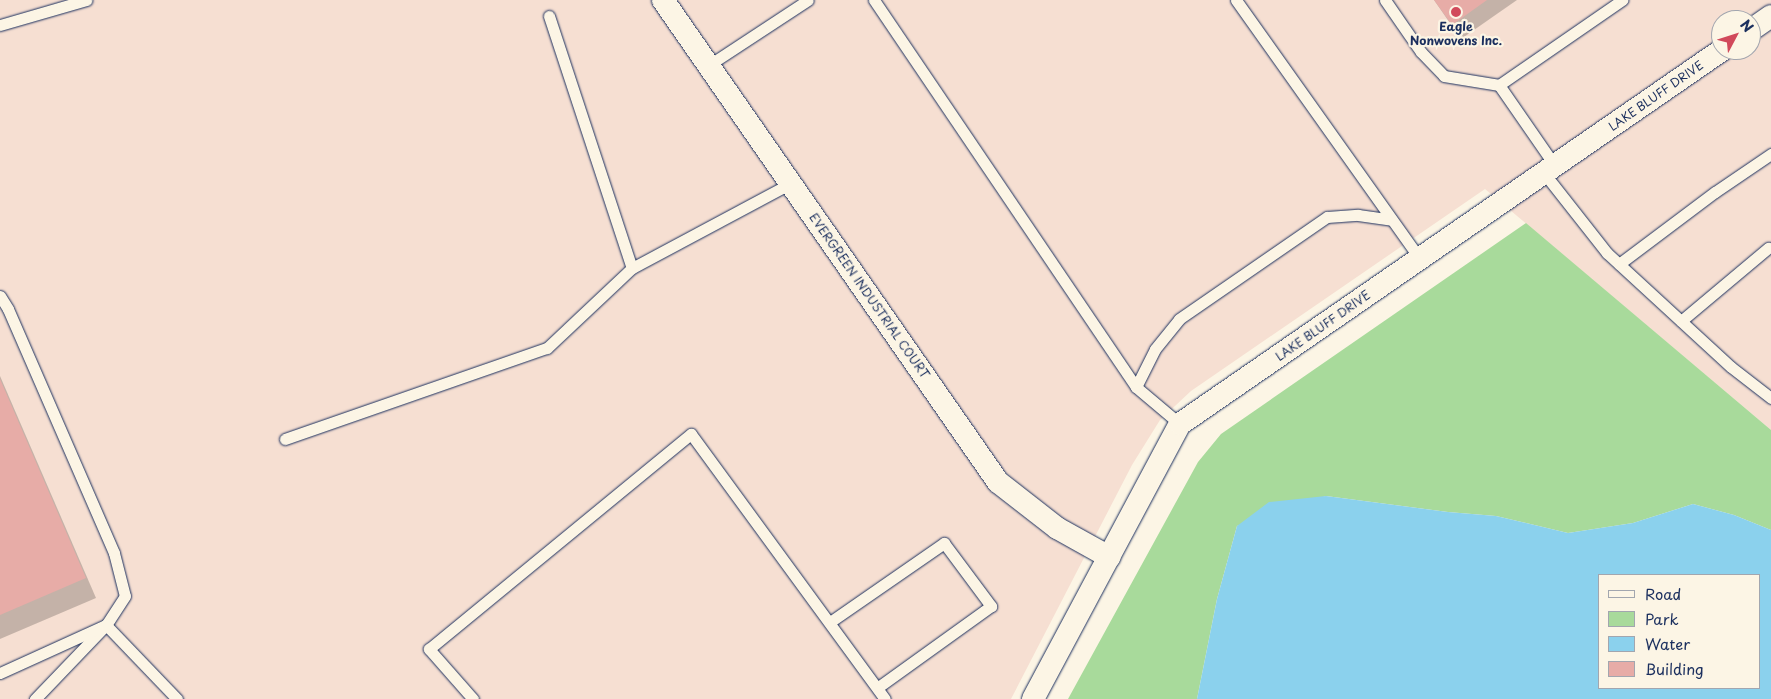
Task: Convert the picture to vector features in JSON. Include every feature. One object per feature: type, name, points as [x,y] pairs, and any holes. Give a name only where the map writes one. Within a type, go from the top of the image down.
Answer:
[{"type":"street","name":"EVERGREEN INDUSTRIAL COURT","points":[[663,0],[998,482],[1057,528],[1109,557]]},
{"type":"street","name":"LAKE BLUFF DRIVE","points":[[1032,699],[1180,424],[1711,58]]},
{"type":"lane","points":[[0,25],[86,0]]},
{"type":"lane","points":[[709,65],[808,0]]},
{"type":"lane","points":[[874,0],[1136,387],[1180,424]]},
{"type":"lane","points":[[1236,0],[1420,259]]},
{"type":"lane","points":[[1385,0],[1421,52],[1444,76],[1499,86],[1622,0]]},
{"type":"lane","points":[[549,16],[632,268]]},
{"type":"lane","points":[[1499,86],[1550,169],[1607,253],[1731,367],[1771,398]]},
{"type":"lane","points":[[1619,264],[1715,192],[1771,154]]},
{"type":"lane","points":[[285,439],[548,348],[632,268],[791,184]]},
{"type":"lane","points":[[1136,387],[1155,349],[1179,319],[1327,217],[1358,215],[1392,220]]},
{"type":"lane","points":[[1682,321],[1768,248]]},
{"type":"lane","points":[[0,296],[8,309],[114,553],[124,596],[106,625],[35,699]]},
{"type":"lane","points":[[473,699],[429,648],[692,434],[885,699]]},
{"type":"lane","points":[[830,622],[944,543],[991,606],[876,688]]},
{"type":"lane","points":[[0,673],[106,625]]},
{"type":"lane","points":[[106,625],[177,699]]},
{"type":"shaded area","points":[[0,0],[1771,0],[1771,430],[1485,189],[1191,391],[1160,420],[1132,465],[1011,699],[0,699]]},
{"type":"green space","points":[[1526,223],[1771,430],[1771,530],[1734,515],[1693,504],[1633,523],[1568,533],[1496,516],[1448,512],[1326,496],[1237,526],[1217,599],[1197,699],[1068,699],[1198,462],[1221,434]]},
{"type":"water","points":[[1326,496],[1448,512],[1496,516],[1568,533],[1633,523],[1693,504],[1734,515],[1771,530],[1771,699],[1197,699],[1217,599],[1237,526],[1269,502]]},
{"type":"building","name":"Eagle Nonwovens Inc.","points":[[1434,0],[1487,0],[1452,25]]},
{"type":"building","points":[[0,379],[86,578],[0,615]]},
{"type":"place","name":"Eagle Nonwovens Inc.","points":[[1456,12]]}]
